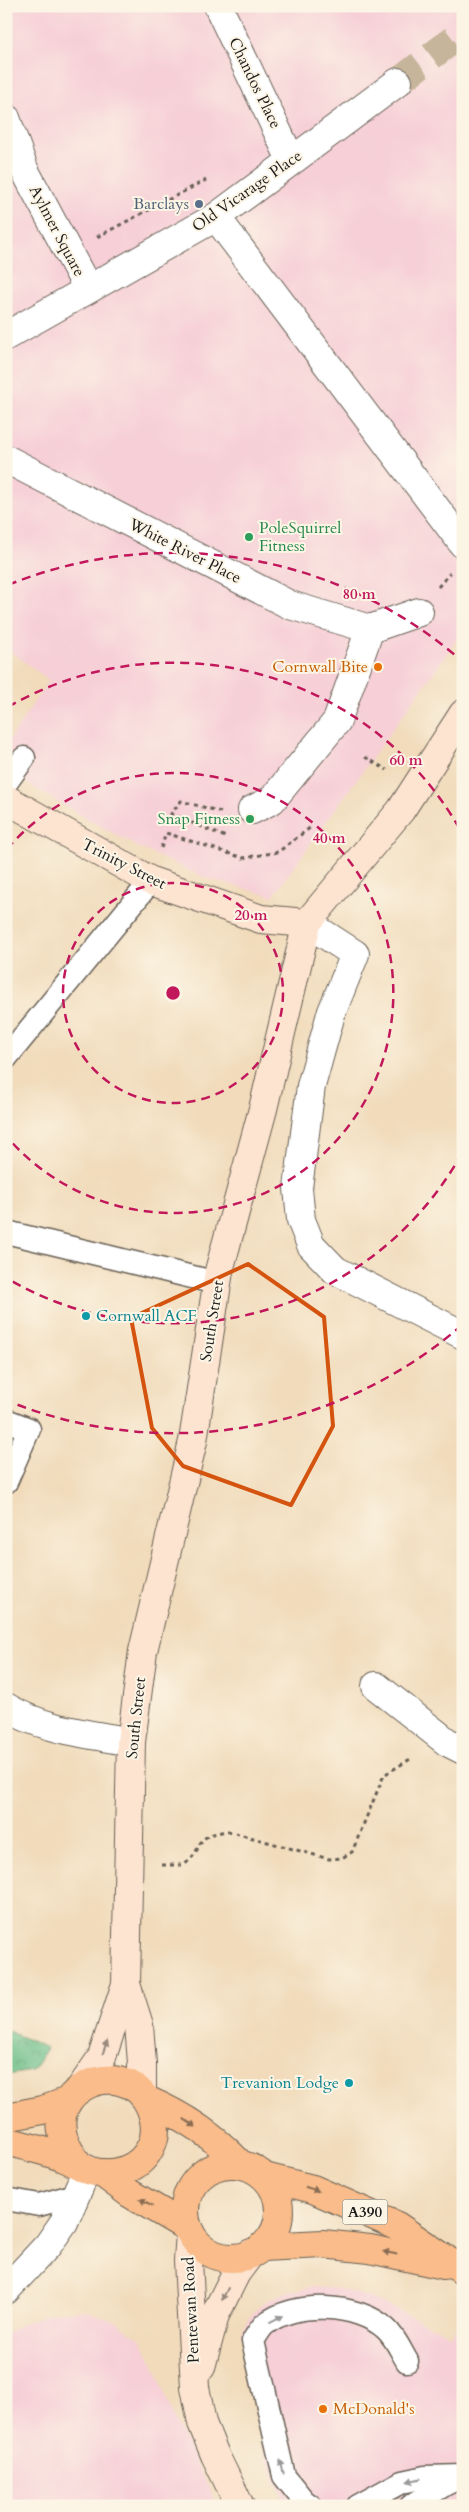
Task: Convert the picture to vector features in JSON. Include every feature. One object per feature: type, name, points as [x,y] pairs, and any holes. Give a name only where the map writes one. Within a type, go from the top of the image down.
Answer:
[{"type":"highway","points":[[6,2116],[42,2110],[74,2095],[92,2082],[118,2081],[131,2085],[145,2097],[173,2112],[214,2139],[240,2164]]},
{"type":"highway","points":[[74,2095],[61,2117],[61,2133],[66,2149],[89,2168],[189,2230]]},
{"type":"highway","points":[[6,2142],[35,2148],[89,2168],[118,2173],[132,2167],[144,2157],[152,2144],[155,2129],[154,2114],[145,2097]]},
{"type":"highway","points":[[223,2164],[240,2164],[249,2166],[265,2177],[275,2189],[279,2205],[278,2220],[273,2235],[257,2250],[241,2257],[226,2258],[211,2254],[199,2244],[189,2230],[184,2211],[187,2195],[195,2181],[208,2170],[223,2164]]},
{"type":"highway","name":"A390","points":[[265,2177],[313,2189],[397,2226],[459,2269]]},
{"type":"highway","name":"A390","points":[[257,2250],[323,2244],[370,2249],[459,2269]]},
{"type":"street","name":"Chandos Place","points":[[218,6],[291,160]]},
{"type":"street","name":"Old Vicarage Place","points":[[88,289],[216,217],[398,82]]},
{"type":"street","name":"Aylmer Square","points":[[6,118],[15,173],[68,253],[88,289],[6,336]]},
{"type":"street","points":[[216,217],[463,544]]},
{"type":"street","name":"White River Place","points":[[6,459],[290,605],[370,629]]},
{"type":"street","points":[[252,810],[272,800],[337,721],[370,629],[414,618]]},
{"type":"street","name":"South Street","points":[[74,2095],[102,2057],[126,1984],[131,1742],[143,1651],[193,1441],[217,1283],[263,1109],[306,922],[401,810],[463,714]]},
{"type":"street","name":"Trinity Street","points":[[6,800],[151,881],[261,919],[306,922]]},
{"type":"street","points":[[306,922],[355,954],[331,1014],[311,1086],[298,1188],[301,1220],[311,1245],[335,1270],[463,1334]]},
{"type":"street","points":[[376,1686],[447,1742],[463,1750]]},
{"type":"street","points":[[6,1708],[23,1718],[71,1731],[131,1742]]},
{"type":"street","name":"South Street","points":[[126,1984],[139,2025],[145,2097]]},
{"type":"street","points":[[6,2290],[25,2271],[58,2230],[89,2168]]},
{"type":"street","name":"Pentewan Road","points":[[189,2230],[188,2261],[195,2387],[202,2423],[215,2455],[240,2506]]},
{"type":"street","name":"Pentewan Road","points":[[195,2387],[215,2315],[236,2273],[257,2250]]},
{"type":"lane","points":[[6,783],[24,758]]},
{"type":"lane","points":[[6,1058],[151,881]]},
{"type":"lane","points":[[6,1232],[217,1283]]},
{"type":"lane","points":[[6,1420],[29,1429],[6,1482]]},
{"type":"lane","points":[[6,2214],[74,2195]]},
{"type":"lane","points":[[6,2199],[40,2205]]},
{"type":"lane","points":[[311,2506],[304,2501],[284,2476],[253,2341],[264,2325],[284,2315],[310,2309],[337,2308],[366,2314],[387,2330],[407,2362]]},
{"type":"lane","points":[[358,2506],[402,2482],[425,2477],[463,2476]]},
{"type":"lane","points":[[411,2506],[446,2484],[463,2476]]},
{"type":"path","points":[[68,253],[212,177]]},
{"type":"path","points":[[228,838],[171,814],[181,800],[246,818],[252,810]]},
{"type":"path","points":[[151,881],[166,833],[243,858],[278,852],[311,827]]},
{"type":"path","points":[[129,1863],[184,1865],[193,1858],[199,1842],[212,1833],[228,1831],[329,1858],[342,1858],[352,1852],[358,1842],[384,1775]]},
{"type":"highlighted area","points":[[248,1264],[324,1317],[333,1426],[291,1505],[183,1466],[152,1428],[131,1318]]},
{"type":"shaded area","points":[[6,6],[463,6],[463,631],[273,896],[205,878],[136,846],[54,800],[6,770],[6,745],[49,680],[6,648]]},
{"type":"shaded area","points":[[312,2287],[341,2289],[374,2299],[450,2335],[463,2320],[463,2506],[286,2506],[264,2452],[241,2332],[252,2313],[266,2301],[284,2293]]},
{"type":"shaded area","points":[[83,2310],[116,2322],[139,2337],[153,2362],[177,2426],[218,2506],[6,2506],[6,2334],[23,2323],[52,2312]]},
{"type":"green space","points":[[6,2030],[47,2048],[32,2071],[6,2075]]},
{"type":"tunnel","points":[[398,82],[463,32]]},
{"type":"place","name":"Barclays","points":[[199,204]]},
{"type":"place","name":"PoleSquirrel Fitness","points":[[249,537]]},
{"type":"place","name":"Cornwall Bite","points":[[378,667]]},
{"type":"place","name":"Snap Fitness","points":[[250,819]]},
{"type":"place","name":"Cornwall ACF","points":[[86,1316]]},
{"type":"place","name":"Trevanion Lodge","points":[[349,2083]]},
{"type":"place","name":"McDonald's","points":[[323,2409]]}]
